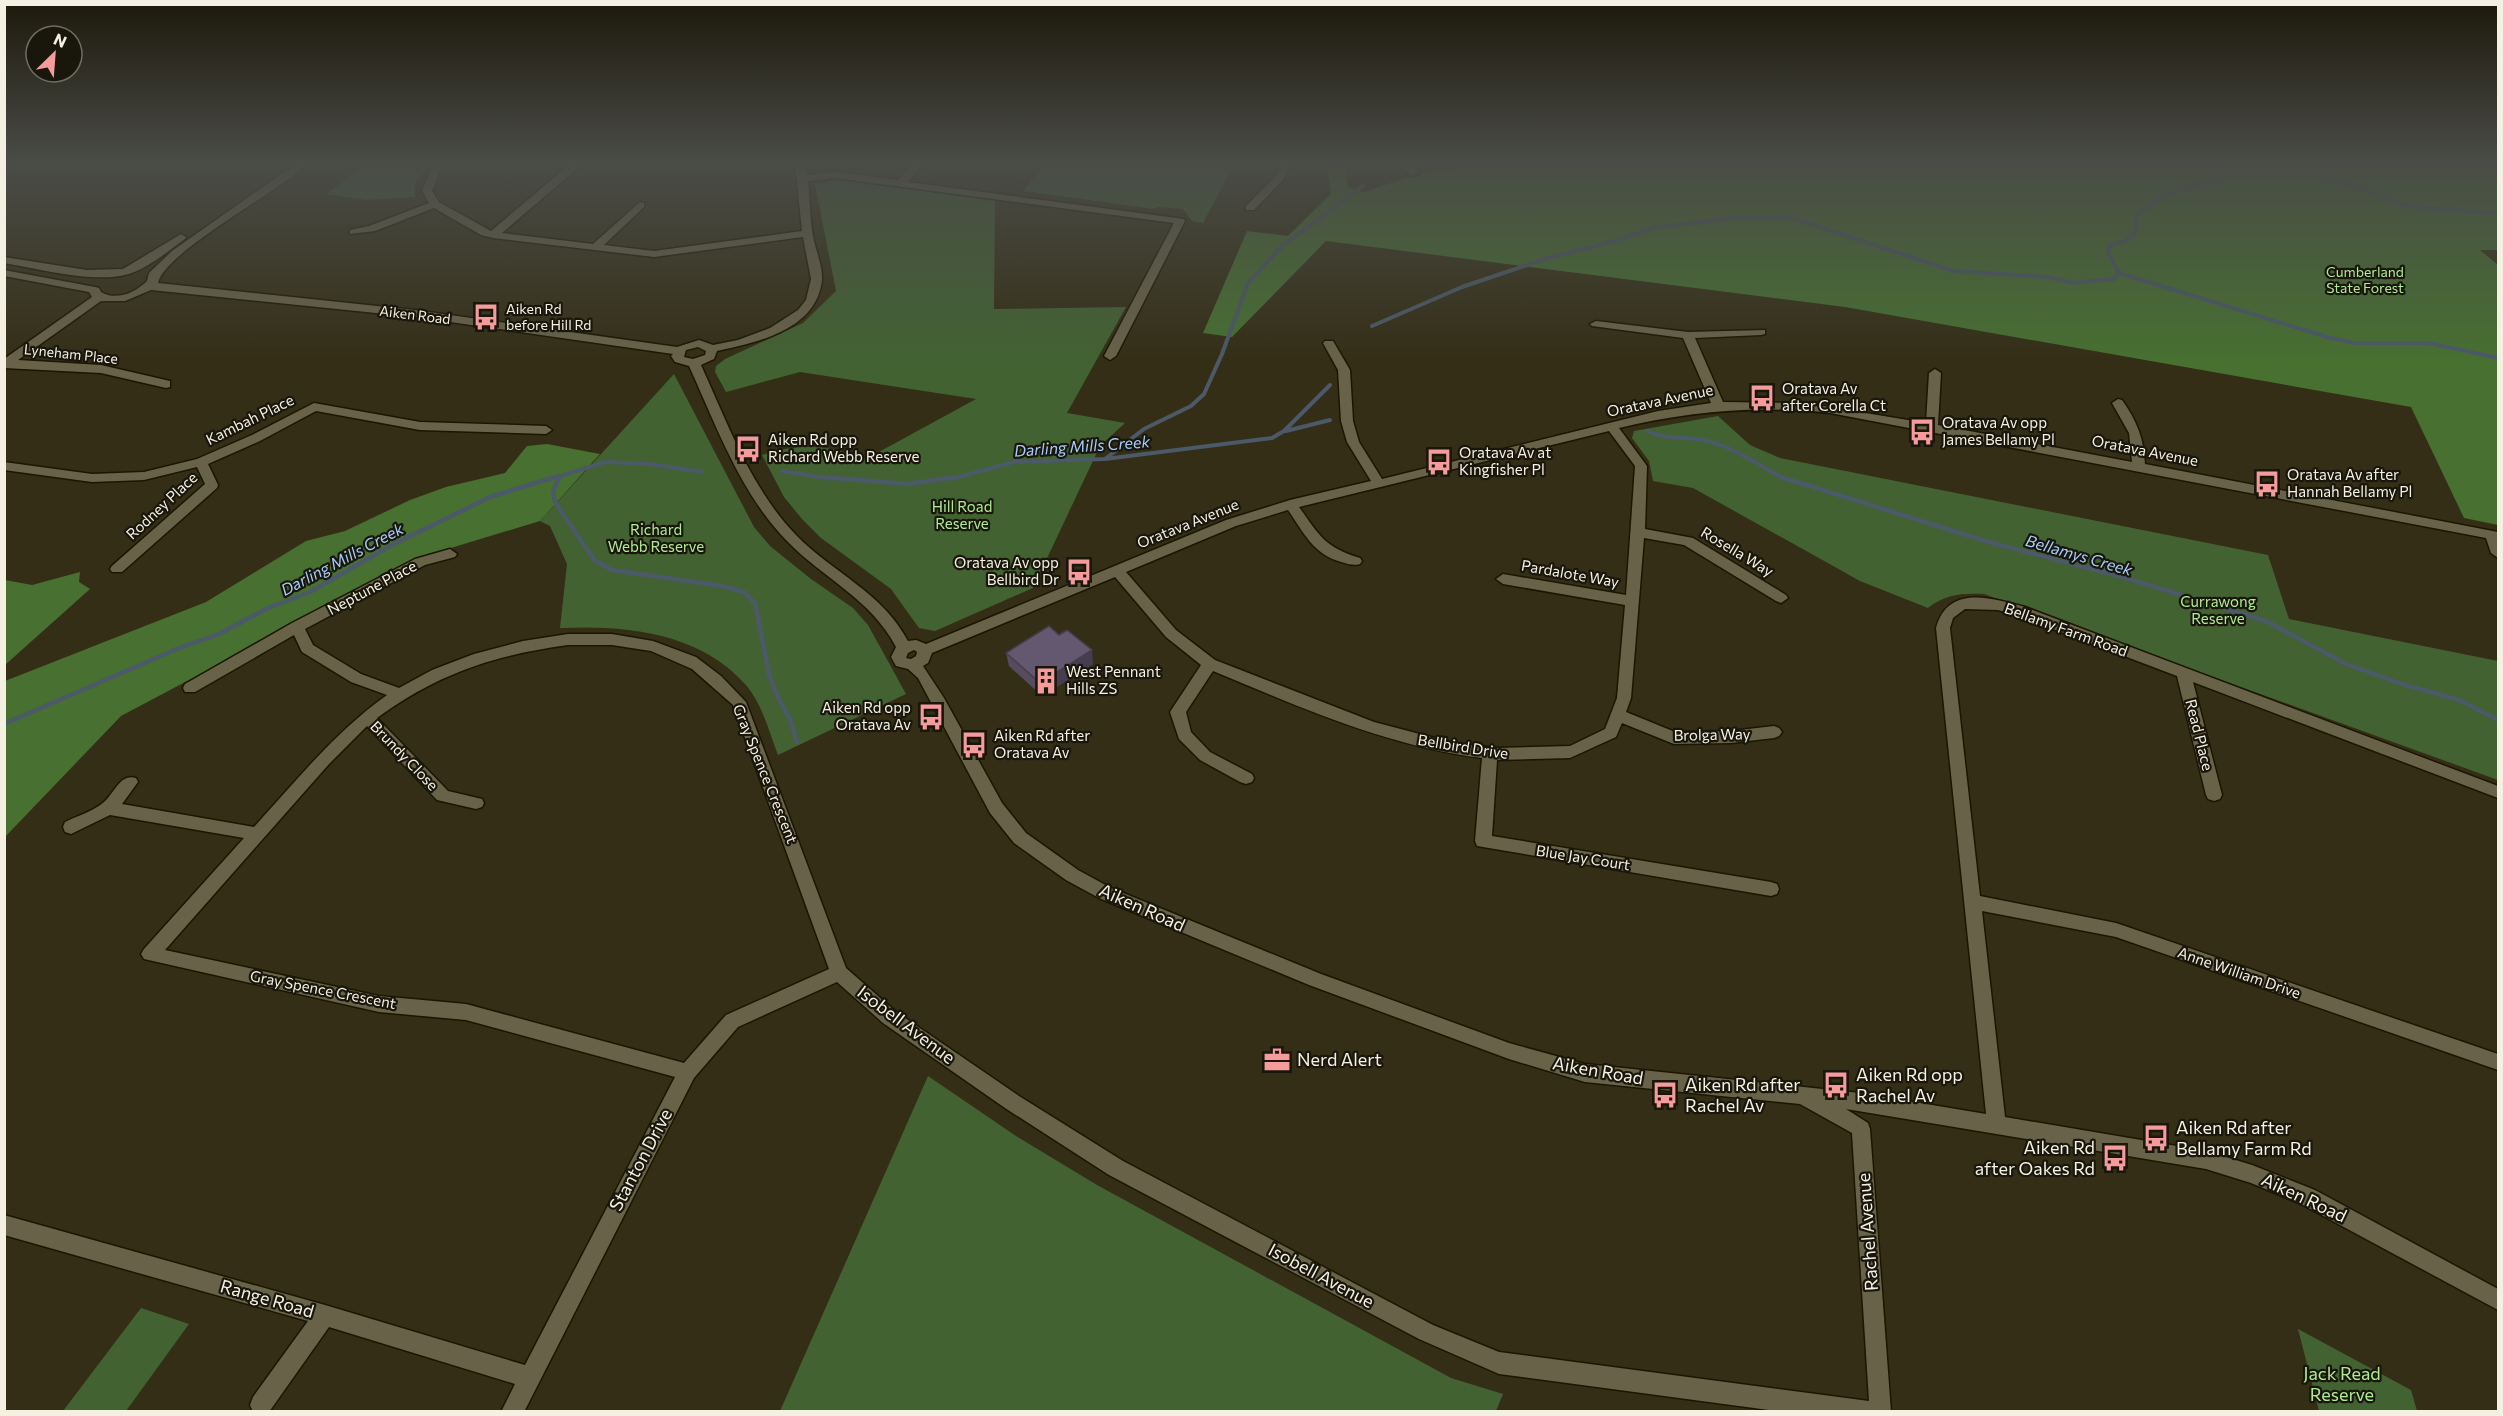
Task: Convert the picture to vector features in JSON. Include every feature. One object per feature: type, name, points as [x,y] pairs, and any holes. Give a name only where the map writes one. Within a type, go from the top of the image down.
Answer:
[{"type":"street","points":[[6,364],[97,294],[104,280],[150,259],[193,229]]},
{"type":"street","points":[[4,273],[124,298],[151,280],[176,253],[210,229]]},
{"type":"street","points":[[354,232],[371,229]]},
{"type":"street","points":[[480,229],[493,235],[654,255],[807,233]]},
{"type":"street","points":[[493,235],[500,229]]},
{"type":"street","points":[[595,248],[615,229]]},
{"type":"street","points":[[712,349],[710,357],[694,363],[679,360],[677,356],[679,351],[687,346],[699,343],[712,349],[753,340],[793,319],[809,303],[817,284],[807,229]]},
{"type":"street","points":[[1110,356],[1176,229]]},
{"type":"street","name":"Aiken Road","points":[[4,260],[87,273],[144,270],[151,280],[224,292],[431,317],[679,351]]},
{"type":"street","points":[[1596,324],[1688,335],[1761,332]]},
{"type":"street","points":[[1688,335],[1718,405]]},
{"type":"street","points":[[1329,343],[1344,370],[1347,422],[1353,442],[1378,482]]},
{"type":"street","name":"Aiken Road","points":[[694,363],[725,431],[776,519],[806,552],[861,591],[878,607],[904,648],[899,654],[899,660],[905,664],[919,657],[928,683],[986,792],[1008,825],[1020,838],[1050,862],[1105,893],[1315,980],[1437,1026],[1547,1062],[1597,1074],[1860,1102],[2206,1160],[2252,1174],[2308,1197],[2499,1300]]},
{"type":"street","name":"Lyneham Place","points":[[6,364],[101,369],[166,384]]},
{"type":"street","points":[[1932,427],[1935,373]]},
{"type":"street","name":"Oratava Avenue","points":[[919,657],[1240,520],[1290,504],[1682,410],[1718,405],[1777,403],[1801,405],[1932,427],[2495,535]]},
{"type":"street","points":[[2118,403],[2132,422],[2137,434],[2139,466]]},
{"type":"street","name":"Kambah Place","points":[[4,466],[92,478],[144,476],[201,462],[256,438],[314,407],[420,426],[546,430]]},
{"type":"street","name":"Bellbird Drive","points":[[1118,571],[1170,635],[1191,652],[1210,664],[1359,724],[1418,741],[1490,753],[1519,755],[1572,752],[1611,733],[1624,698],[1638,532],[1641,466],[1612,428]]},
{"type":"street","name":"Rodney Place","points":[[117,569],[212,485],[201,462]]},
{"type":"street","points":[[1290,504],[1321,547],[1334,555],[1355,561]]},
{"type":"street","name":"Rosella Way","points":[[1638,532],[1688,541],[1781,598]]},
{"type":"street","points":[[2495,535],[2499,553]]},
{"type":"street","name":"Neptune Place","points":[[190,688],[297,627],[420,562],[450,554]]},
{"type":"street","name":"Pardalote Way","points":[[1503,579],[1632,601]]},
{"type":"street","name":"Bellamy Farm Road","points":[[1996,1124],[1943,628],[1944,615],[1950,609],[1959,604],[1989,603],[2020,611],[2184,675],[2499,792]]},
{"type":"street","points":[[297,627],[307,648],[356,678],[400,694]]},
{"type":"street","name":"Gray Spence Crescent","points":[[687,1072],[466,1012],[380,1005],[150,954],[327,757],[367,717],[400,694],[474,658],[522,646],[568,639],[614,640],[654,647],[691,661],[717,680],[738,702],[809,887],[838,973]]},
{"type":"street","points":[[1210,664],[1178,712],[1184,735],[1205,756],[1246,778]]},
{"type":"street","name":"Read Place","points":[[2184,675],[2214,795]]},
{"type":"street","name":"Brolga Way","points":[[1617,715],[1674,738],[1731,737],[1774,732]]},
{"type":"street","name":"Brundy Close","points":[[367,717],[443,796],[476,803]]},
{"type":"street","name":"Blue Jay Court","points":[[1490,753],[1483,842],[1771,889]]},
{"type":"street","points":[[71,827],[109,808],[130,782]]},
{"type":"street","points":[[109,808],[258,834]]},
{"type":"street","name":"Anne William Drive","points":[[1974,902],[2116,930],[2499,1062]]},
{"type":"street","name":"Stanton Drive","points":[[512,1412],[687,1072],[732,1022],[838,973]]},
{"type":"street","name":"Isobell Avenue","points":[[838,973],[889,1017],[1012,1102],[1116,1168],[1426,1332],[1499,1363],[1869,1412]]},
{"type":"street","name":"Rachel Avenue","points":[[1793,1094],[1851,1121],[1861,1129],[1880,1412]]},
{"type":"street","name":"Range Road","points":[[4,1225],[326,1315],[528,1377]]},
{"type":"street","points":[[261,1405],[326,1315]]},
{"type":"green space","name":"Hill Road Reserve","points":[[824,229],[995,229],[994,309],[1126,307],[1067,413],[1125,423],[1100,446],[1033,588],[935,631],[919,628],[891,589],[821,538],[784,497],[762,455],[790,448],[814,447],[866,459],[976,399],[800,372],[726,392],[715,372],[716,366],[725,359],[803,323],[836,291]]},
{"type":"green space","name":"Cumberland State Forest","points":[[1295,229],[2498,229],[2498,250],[2480,250],[2498,265],[2498,525],[2464,518],[2411,407],[1845,307],[1326,241],[1232,337],[1203,333],[1247,231],[1288,236]]},
{"type":"green space","name":"Richard Webb Reserve","points":[[674,374],[754,527],[770,546],[811,579],[853,608],[868,625],[906,694],[778,755],[751,692],[727,667],[706,653],[660,635],[610,628],[560,628],[567,564],[550,526],[540,521]]},
{"type":"green space","name":"Currawong Reserve","points":[[1718,416],[1750,445],[1780,458],[2268,555],[2289,619],[2498,661],[2498,780],[1984,594],[1955,595],[1934,603],[1928,608],[1860,581],[1693,488],[1653,481],[1649,461],[1632,438],[1634,431]]},
{"type":"green space","points":[[547,444],[600,454],[540,521],[421,557],[121,716],[5,837],[5,681],[206,602],[306,541],[345,531],[410,500],[446,487],[505,473],[527,446]]},
{"type":"green space","points":[[80,572],[79,582],[90,589],[5,665],[5,580],[32,585]]},
{"type":"green space","points":[[928,1076],[1016,1136],[1097,1185],[1451,1378],[1503,1394],[1496,1411],[780,1411]]},
{"type":"green space","points":[[141,1308],[189,1324],[126,1411],[63,1411]]},
{"type":"green space","name":"Jack Read Reserve","points":[[2298,1329],[2411,1390],[2417,1411],[2319,1411]]},
{"type":"building","points":[[1049,626],[1059,635],[1067,630],[1092,650],[1040,683],[1006,653]]},
{"type":"waterway","points":[[1105,459],[1144,429],[1191,406],[1204,394],[1222,354],[1248,283],[1281,247],[1305,229]]},
{"type":"waterway","name":"Darling Mills Creek","points":[[1372,326],[1462,287],[1548,258],[1619,240],[1649,229]]},
{"type":"waterway","name":"Darling Mills Creek","points":[[1826,229],[1953,271],[2048,277],[2072,283],[2114,279],[2119,273]]},
{"type":"waterway","points":[[2119,273],[2108,252],[2110,245],[2124,241],[2135,233],[2135,229]]},
{"type":"waterway","points":[[2119,273],[2327,337],[2354,343],[2429,343],[2498,358]]},
{"type":"waterway","name":"Darling Mills Creek","points":[[1105,459],[1272,438],[1284,431],[1330,385]]},
{"type":"waterway","name":"Bellamys Creek","points":[[1286,431],[1330,420]]},
{"type":"waterway","name":"Bellamys Creek","points":[[1647,431],[1661,436],[1714,443],[1745,456],[1784,479]]},
{"type":"waterway","name":"Darling Mills Creek","points":[[951,479],[1014,462],[1105,459]]},
{"type":"waterway","name":"Darling Mills Creek","points":[[559,476],[606,462],[650,464],[702,472]]},
{"type":"waterway","name":"Darling Mills Creek","points":[[782,471],[833,479]]},
{"type":"waterway","name":"Darling Mills Creek","points":[[550,479],[559,476]]},
{"type":"waterway","name":"Darling Mills Creek","points":[[4,724],[179,648],[219,634],[268,608],[310,592],[394,544],[490,497],[555,477]]},
{"type":"waterway","points":[[559,477],[553,492],[555,502],[594,560],[612,570],[722,586],[744,592],[755,603],[769,674],[778,698],[790,719],[797,742]]},
{"type":"waterway","name":"Darling Mills Creek","points":[[823,477],[907,484],[956,477]]},
{"type":"waterway","name":"Bellamys Creek","points":[[1781,477],[1992,543],[2122,577],[2266,621],[2346,664],[2405,685],[2459,700],[2498,720]]},
{"type":"place","name":"Aiken Rd before Hill Rd","points":[[486,317]]},
{"type":"place","name":"Oratava Av after Corella Ct","points":[[1762,398]]},
{"type":"place","name":"Oratava Av opp James Bellamy Pl","points":[[1922,432]]},
{"type":"place","name":"Aiken Rd opp Richard Webb Reserve","points":[[748,449]]},
{"type":"place","name":"Oratava Av at Kingfisher Pl","points":[[1439,462]]},
{"type":"place","name":"Oratava Av after Hannah Bellamy Pl","points":[[2267,484]]},
{"type":"place","name":"Oratava Av opp Bellbird Dr","points":[[1079,572]]},
{"type":"place","name":"West Pennant Hills ZS","points":[[1046,681]]},
{"type":"place","name":"Aiken Rd opp Oratava Av","points":[[931,717]]},
{"type":"place","name":"Aiken Rd after Oratava Av","points":[[974,745]]},
{"type":"place","name":"Nerd Alert","points":[[1277,1060]]},
{"type":"place","name":"Aiken Rd opp Rachel Av","points":[[1836,1085]]},
{"type":"place","name":"Aiken Rd after Rachel Av","points":[[1665,1095]]},
{"type":"place","name":"Aiken Rd after Bellamy Farm Rd","points":[[2156,1138]]},
{"type":"place","name":"Aiken Rd after Oakes Rd","points":[[2115,1158]]}]
